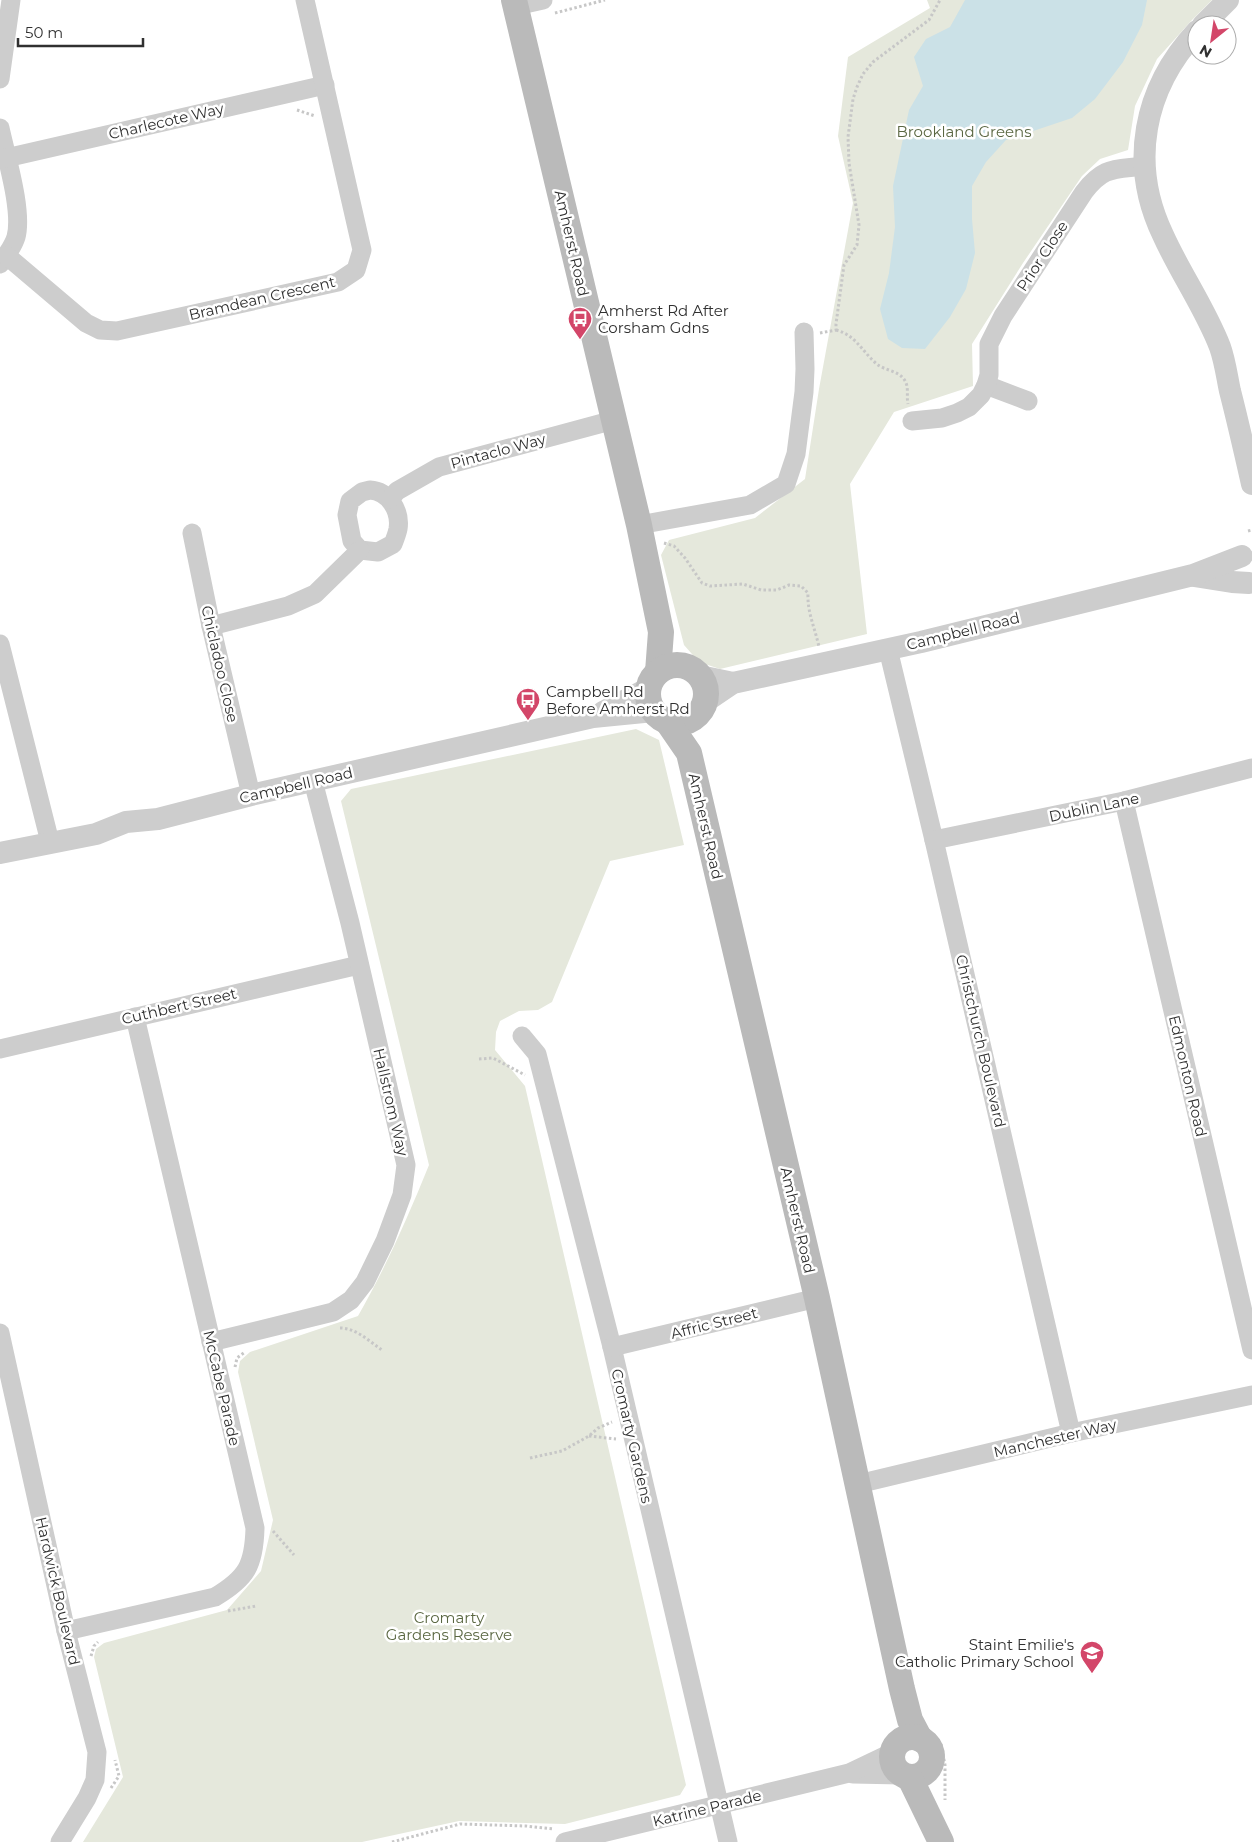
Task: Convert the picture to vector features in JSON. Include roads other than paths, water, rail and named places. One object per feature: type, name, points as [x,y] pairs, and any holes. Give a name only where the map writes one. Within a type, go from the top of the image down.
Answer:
[{"type":"main road","name":"Amherst Road","points":[[515,3],[639,525],[661,632],[668,689],[690,753],[817,1298],[902,1689],[900,1723],[908,1760],[941,1841]]},
{"type":"main road","name":"Amherst Road","points":[[668,689],[705,684],[706,693],[703,707],[690,753]]},
{"type":"main road","points":[[668,689],[676,723],[694,718],[703,707]]},
{"type":"street","points":[[0,79],[11,0]]},
{"type":"street","name":"Bramdean Crescent","points":[[3,260],[86,323],[100,330],[117,331],[338,282],[356,270],[362,250],[305,0]]},
{"type":"street","points":[[1213,15],[1228,0]]},
{"type":"street","points":[[515,3],[548,6]]},
{"type":"street","points":[[1187,45],[1167,71],[1148,116],[1144,141],[1144,166],[1150,203],[1162,235],[1208,320],[1220,349],[1252,484]]},
{"type":"street","name":"Charlecote Way","points":[[6,158],[325,85]]},
{"type":"street","points":[[0,128],[18,216],[16,238],[3,260]]},
{"type":"street","name":"Prior Close","points":[[986,386],[989,375],[988,344],[1003,316],[1084,192],[1093,180],[1105,171],[1144,166]]},
{"type":"street","points":[[639,525],[750,505],[786,484],[796,454],[804,392],[804,332]]},
{"type":"street","points":[[912,422],[942,418],[970,407],[986,386],[1028,401]]},
{"type":"street","name":"Pintaclo Way","points":[[390,499],[397,491],[439,468],[614,420]]},
{"type":"street","points":[[370,490],[378,491],[390,499],[398,517],[398,528],[393,544],[378,552],[360,550],[352,541],[346,515],[350,500],[362,492],[370,490]]},
{"type":"street","name":"Chicladoo Close","points":[[192,532],[211,626],[251,795]]},
{"type":"street","name":"Campbell Road","points":[[0,853],[96,834],[126,822],[158,819],[251,795],[593,717],[668,689],[733,683],[888,649],[1193,575],[1249,539]]},
{"type":"street","name":"Campbell Road","points":[[1249,539],[1242,570],[1250,584]]},
{"type":"street","points":[[211,626],[288,606],[315,594],[360,550]]},
{"type":"street","name":"Campbell Road","points":[[1193,575],[1250,584]]},
{"type":"street","points":[[0,644],[50,842]]},
{"type":"street","name":"Christchurch Boulevard","points":[[888,649],[1071,1433]]},
{"type":"street","name":"Campbell Road","points":[[703,707],[733,683]]},
{"type":"street","name":"Dublin Lane","points":[[934,840],[1124,801],[1252,768]]},
{"type":"street","name":"Hallstrom Way","points":[[211,1342],[333,1312],[351,1300],[365,1282],[385,1241],[402,1195],[406,1165],[359,964],[312,782]]},
{"type":"street","name":"Edmonton Road","points":[[1124,801],[1252,1350]]},
{"type":"street","name":"Cuthbert Street","points":[[0,1049],[359,964]]},
{"type":"street","name":"McCabe Parade","points":[[66,1631],[215,1597],[234,1586],[247,1570],[254,1550],[255,1528],[135,1017]]},
{"type":"street","name":"Cromarty Gardens","points":[[522,1036],[537,1054],[612,1348],[728,1842]]},
{"type":"street","name":"Affric Street","points":[[612,1348],[817,1298]]},
{"type":"street","name":"Hardwick Boulevard","points":[[0,1333],[7,1399],[97,1752],[95,1780],[87,1798],[60,1842]]},
{"type":"street","name":"Manchester Way","points":[[858,1484],[1071,1433],[1252,1395]]},
{"type":"street","name":"Katrine Parade","points":[[561,1836],[719,1806],[908,1760]]},
{"type":"water","points":[[965,0],[1147,0],[1142,25],[1123,62],[1095,99],[1072,118],[1006,140],[986,162],[972,186],[975,253],[966,289],[950,317],[925,349],[902,348],[888,339],[880,309],[889,273],[895,227],[893,186],[909,110],[923,86],[914,57],[926,39],[950,27]]},
{"type":"place","name":"Amherst Rd After Corsham Gdns","points":[[580,340]]},
{"type":"place","name":"Campbell Rd Before Amherst Rd","points":[[528,721]]},
{"type":"place","name":"Staint Emilie's Catholic Primary School","points":[[1092,1674]]},
{"type":"park label","name":"Brookland Greens","points":[[964,131]]},
{"type":"park label","name":"Cromarty Gardens Reserve","points":[[449,1626]]}]
